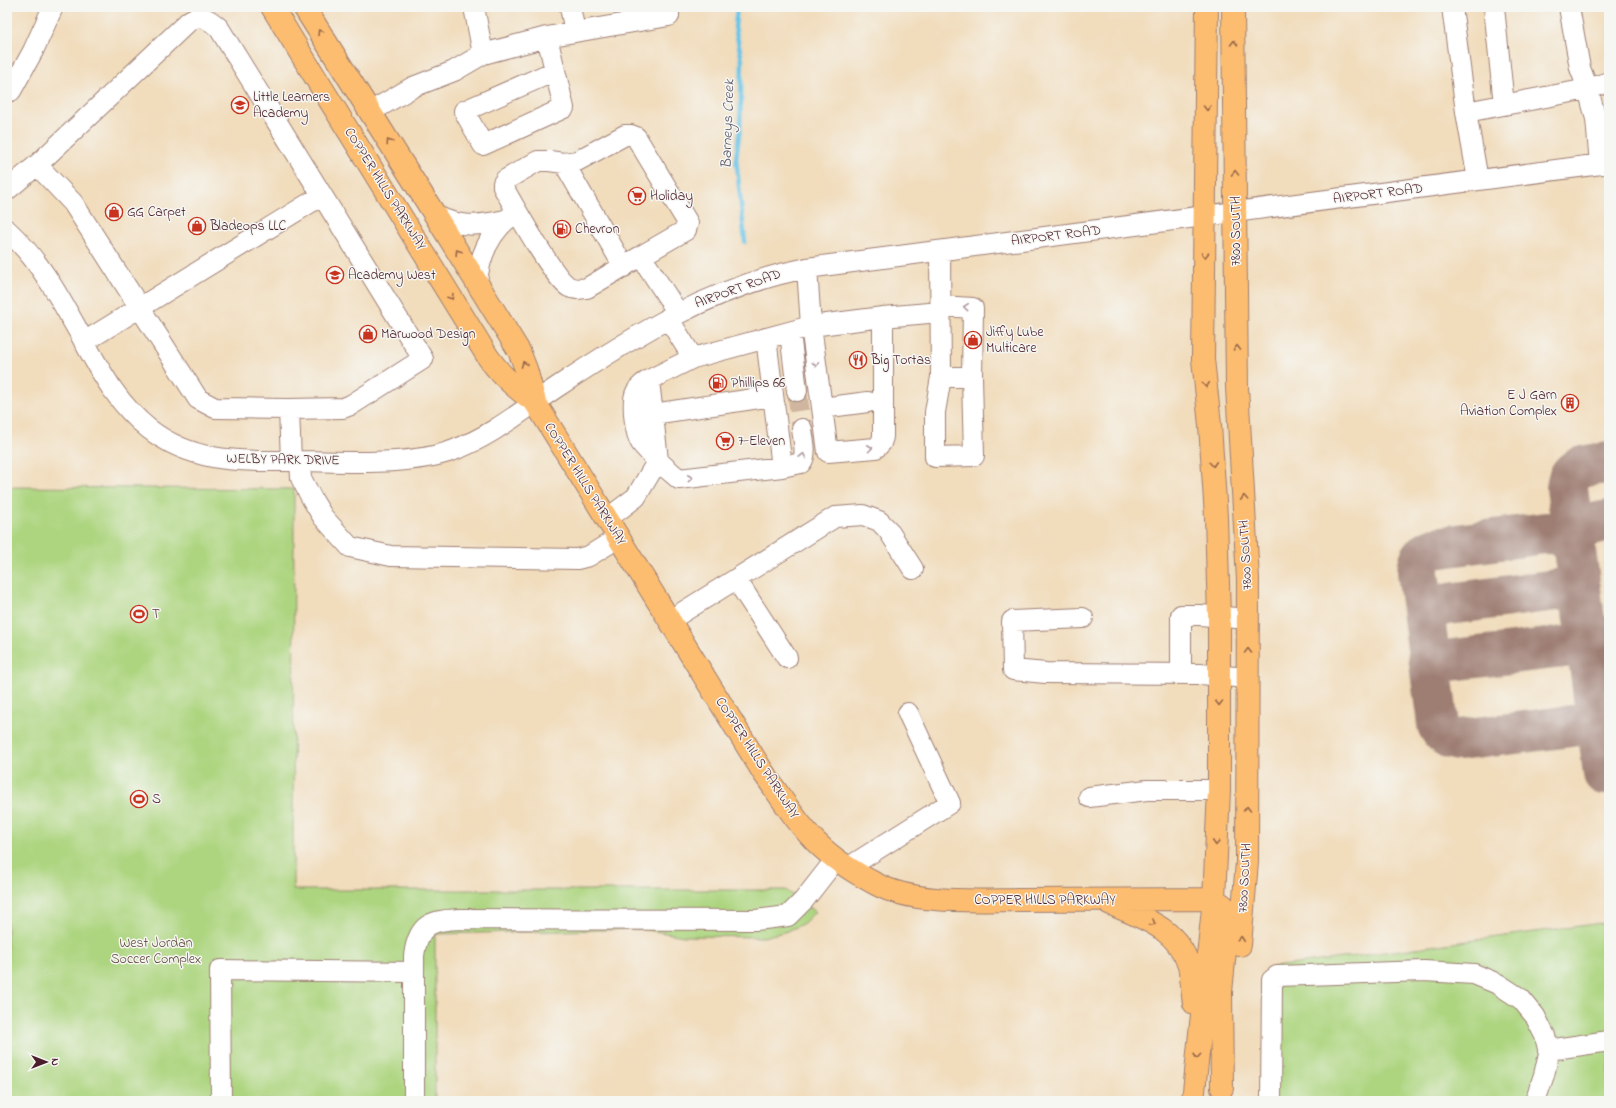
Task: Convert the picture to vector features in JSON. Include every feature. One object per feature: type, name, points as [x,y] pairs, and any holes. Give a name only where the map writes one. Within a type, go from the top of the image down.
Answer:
[{"type":"main road","name":"COPPER HILLS PARKWAY","points":[[272,7],[488,357],[519,392],[535,402]]},
{"type":"main road","name":"COPPER HILLS PARKWAY","points":[[304,7],[519,351],[526,369],[535,402],[618,538],[763,772],[788,810],[816,842],[842,863],[877,884],[907,895],[940,899],[982,900],[1214,898]]},
{"type":"main road","name":"7800 SOUTH","points":[[1193,1101],[1214,898],[1219,790],[1219,617],[1216,517],[1204,359],[1207,7]]},
{"type":"main road","name":"7800 SOUTH","points":[[1221,1095],[1240,951],[1247,862],[1248,578],[1237,387],[1233,7]]},
{"type":"main road","points":[[1214,898],[1224,906],[1228,919],[1221,992],[1221,1095]]},
{"type":"main road","points":[[1104,900],[1157,924],[1176,940],[1182,949],[1189,966],[1199,1035]]},
{"type":"street","points":[[7,89],[11,91],[33,51],[52,7]]},
{"type":"street","points":[[474,7],[483,54]]},
{"type":"street","points":[[570,7],[575,32]]},
{"type":"street","points":[[370,112],[413,87],[454,70],[483,54],[546,37],[669,16],[670,7]]},
{"type":"street","points":[[1452,7],[1466,112],[1478,180]]},
{"type":"street","points":[[1494,7],[1504,105]]},
{"type":"street","points":[[1569,7],[1580,68],[1588,89],[1596,119],[1605,164]]},
{"type":"street","points":[[7,190],[37,165],[189,21],[197,17],[202,17],[211,21],[219,28],[321,196],[423,359],[344,408],[216,408],[198,399],[73,203],[37,165]]},
{"type":"street","points":[[546,37],[555,71],[564,108],[483,145],[464,111],[555,71]]},
{"type":"street","points":[[1466,112],[1588,89],[1609,82]]},
{"type":"street","points":[[625,135],[631,135],[636,138],[688,223],[686,230],[587,288],[578,289],[570,287],[563,282],[511,216],[503,187],[505,180],[538,161],[564,163],[577,161],[625,135]]},
{"type":"street","points":[[564,163],[624,267]]},
{"type":"street","name":"AIRPORT ROAD","points":[[535,402],[673,316],[700,302],[743,284],[778,274],[807,268],[1605,164]]},
{"type":"street","points":[[84,342],[321,196]]},
{"type":"street","points":[[435,215],[452,222],[471,225],[482,225],[511,216]]},
{"type":"street","points":[[477,282],[483,254],[488,242],[511,216]]},
{"type":"street","name":"WELBY PARK DRIVE","points":[[7,230],[38,264],[105,379],[124,405],[146,426],[166,440],[182,448],[220,459],[296,461],[399,460],[430,457],[455,450],[499,427],[535,402]]},
{"type":"street","points":[[802,429],[805,452],[803,461],[796,465],[679,479],[640,442],[637,435],[634,408],[636,392],[641,385],[649,380],[693,358],[811,326],[940,309],[973,308],[972,377],[974,456],[935,457],[935,412],[941,376],[940,309],[940,251]]},
{"type":"street","points":[[641,256],[673,316],[693,358]]},
{"type":"street","points":[[807,268],[811,326],[828,452],[876,448],[881,443],[883,317]]},
{"type":"street","points":[[790,332],[797,391]]},
{"type":"street","points":[[766,338],[782,467]]},
{"type":"street","points":[[941,376],[972,377]]},
{"type":"street","points":[[607,519],[636,497],[658,460],[649,380]]},
{"type":"street","points":[[653,414],[773,396]]},
{"type":"street","points":[[822,408],[868,402]]},
{"type":"street","points":[[289,409],[296,461],[301,478],[323,517],[350,547],[391,556],[577,559],[589,556],[618,538]]},
{"type":"street","points":[[670,620],[835,517],[863,515],[879,521],[888,530],[913,569]]},
{"type":"street","points":[[736,578],[788,658]]},
{"type":"street","points":[[1181,674],[1181,615],[1248,619]]},
{"type":"street","points":[[1083,618],[1012,621],[1013,670],[1046,674],[1181,674],[1219,675],[1248,678]]},
{"type":"street","points":[[414,1101],[415,946],[418,937],[423,930],[436,921],[462,919],[756,920],[788,916],[842,863],[950,803],[908,713]]},
{"type":"street","points":[[1089,797],[1147,790],[1219,790]]},
{"type":"street","points":[[221,1101],[220,970],[414,972]]},
{"type":"street","points":[[1272,1101],[1271,986],[1272,980],[1276,976],[1424,971],[1474,974],[1498,984],[1521,999],[1535,1016],[1545,1036],[1548,1050],[1544,1075],[1535,1101]]},
{"type":"street","points":[[1548,1050],[1609,1041]]},
{"type":"green space","name":"West Jordan Soccer Complex","points":[[7,487],[294,489],[293,890],[786,890],[815,912],[804,923],[788,931],[763,937],[684,936],[641,929],[435,934],[435,1101],[7,1101]]},
{"type":"green space","points":[[1609,922],[1609,1101],[1267,1101],[1267,968]]},
{"type":"waterway","name":"Barneys Creek","points":[[737,7],[735,27],[742,60],[740,128],[736,158],[745,242]]},
{"type":"taxiway","points":[[1604,774],[1567,488],[1572,474],[1581,467],[1609,463]]},
{"type":"taxiway","points":[[1574,545],[1579,534],[1587,527],[1592,524],[1609,521]]},
{"type":"taxiway","points":[[1574,545],[1561,535],[1545,533],[1435,548],[1424,554],[1420,560],[1418,572],[1438,725],[1446,736],[1459,740],[1580,725],[1593,714],[1604,698],[1609,694]]},
{"type":"taxiway","points":[[1425,627],[1430,613],[1434,608],[1441,605],[1564,589],[1574,592],[1581,600]]},
{"type":"taxiway","points":[[1428,649],[1432,655],[1443,661],[1573,646],[1582,648],[1588,654],[1594,643],[1604,637]]},
{"type":"tunnel","points":[[797,391],[802,429]]},
{"type":"place","name":"Little Learners Academy","points":[[240,105]]},
{"type":"place","name":"Holiday","points":[[637,196]]},
{"type":"place","name":"GG Carpet","points":[[114,212]]},
{"type":"place","name":"Bladeops LLC","points":[[197,226]]},
{"type":"place","name":"Chevron","points":[[562,229]]},
{"type":"place","name":"Academy West","points":[[335,275]]},
{"type":"place","name":"Marwood Design","points":[[368,334]]},
{"type":"place","name":"Jiffy Lube Multicare","points":[[973,340]]},
{"type":"place","name":"Big Tortas","points":[[858,360]]},
{"type":"place","name":"Phillips 66","points":[[718,383]]},
{"type":"place","name":"E J Garn Aviation Complex","points":[[1570,403]]},
{"type":"place","name":"7-Eleven","points":[[725,441]]},
{"type":"place","name":"T","points":[[139,614]]},
{"type":"place","name":"S","points":[[139,799]]}]
